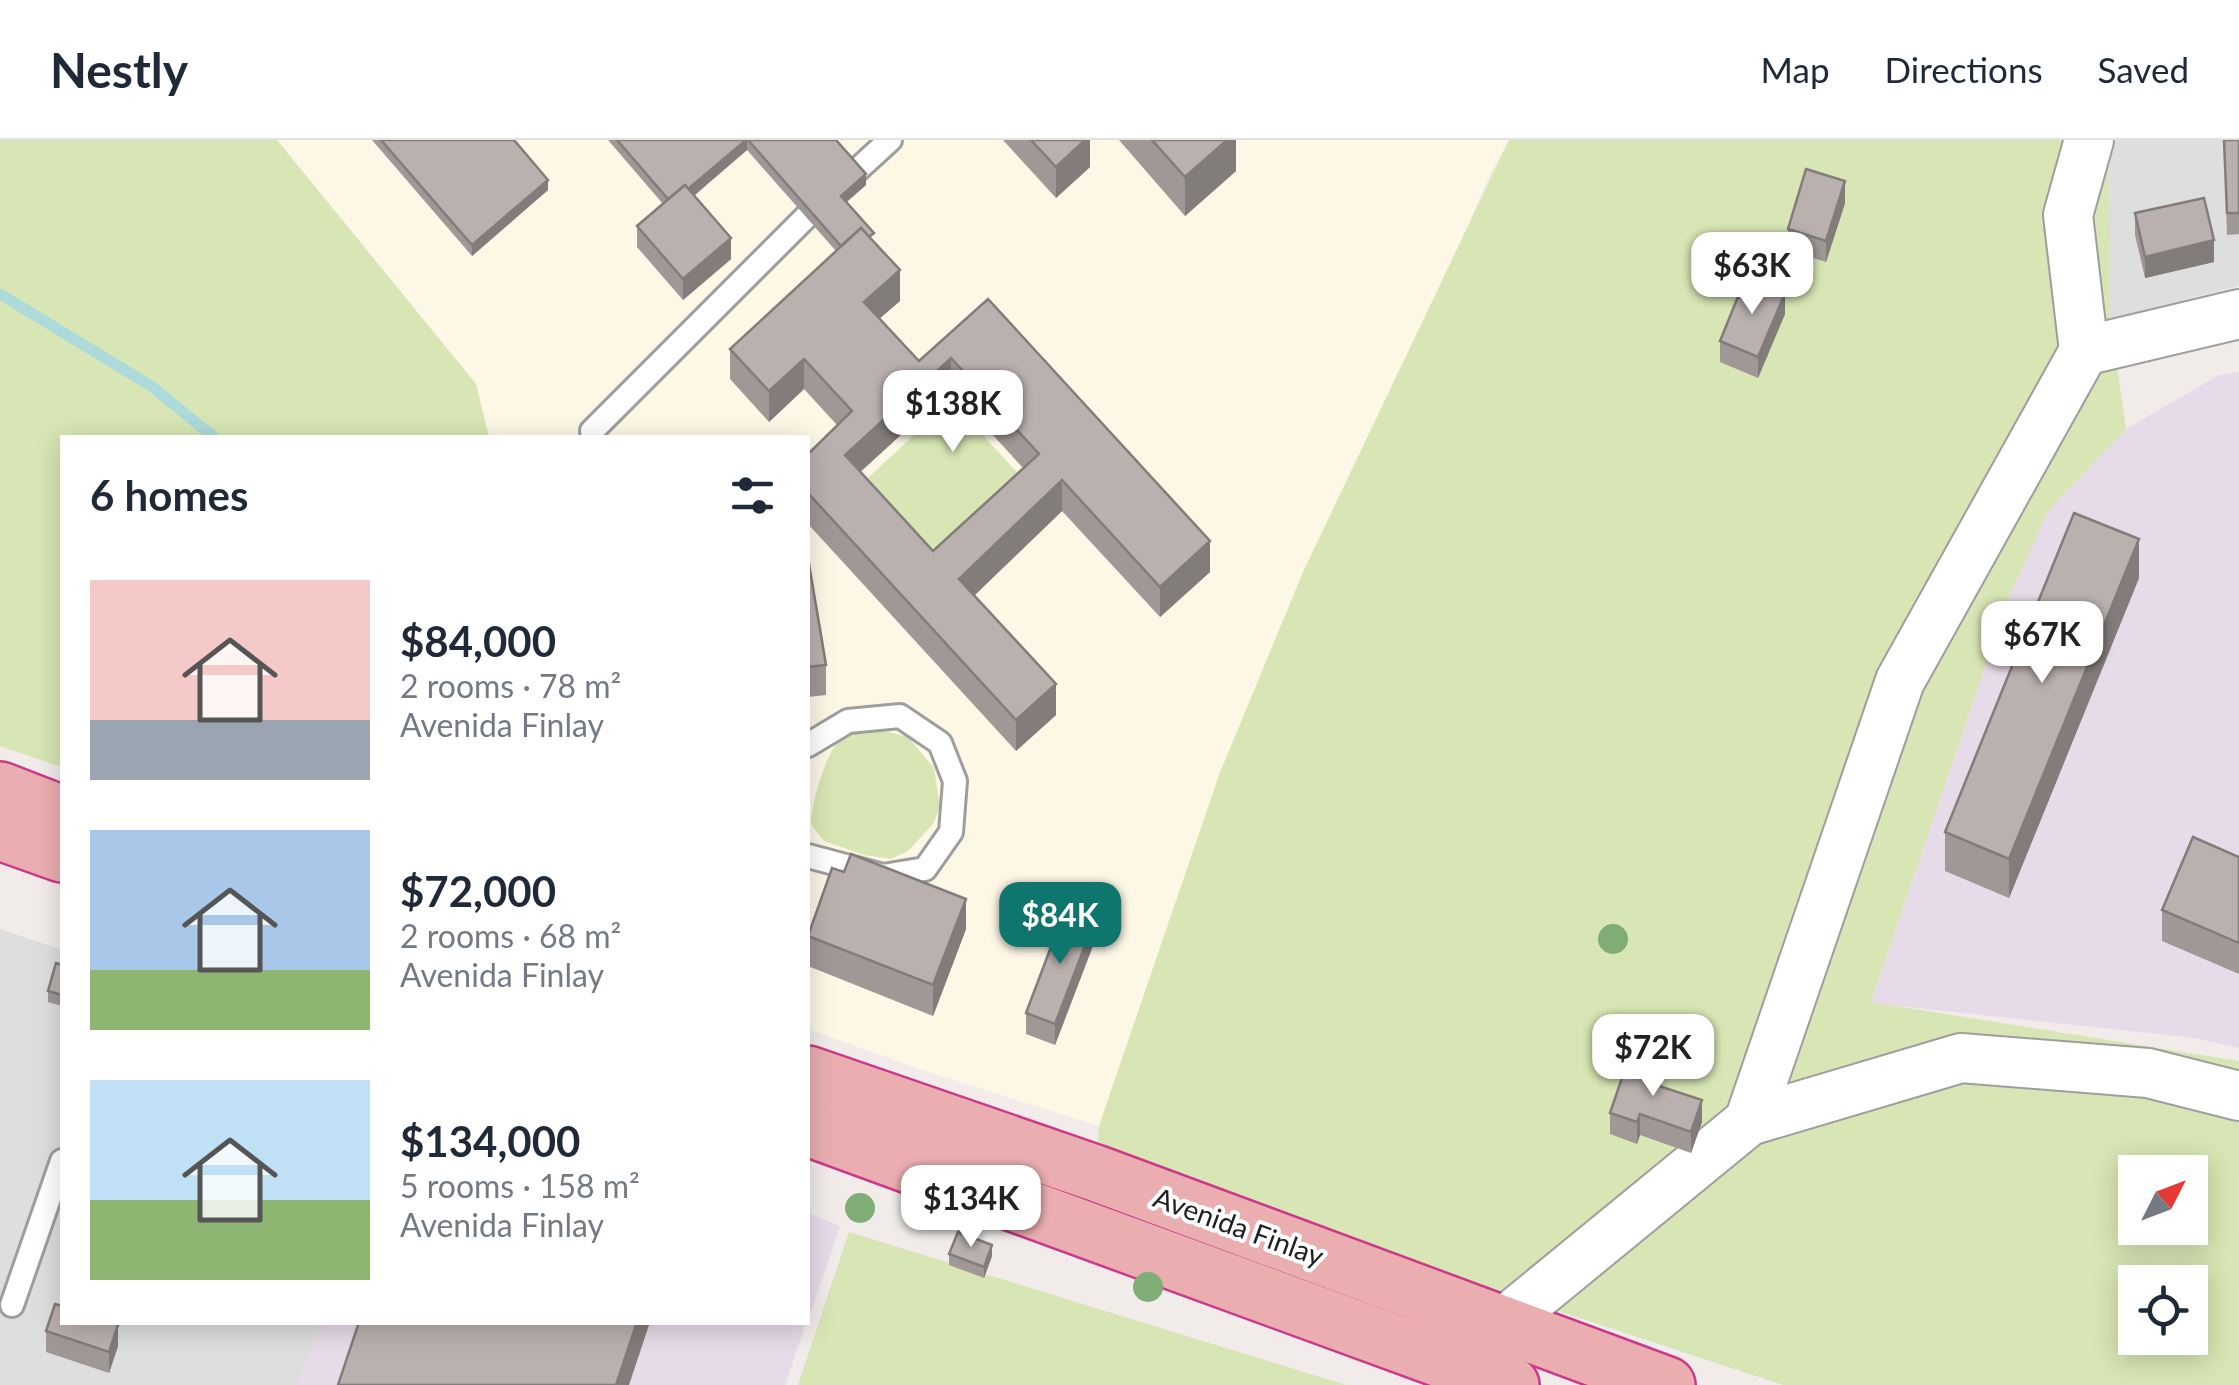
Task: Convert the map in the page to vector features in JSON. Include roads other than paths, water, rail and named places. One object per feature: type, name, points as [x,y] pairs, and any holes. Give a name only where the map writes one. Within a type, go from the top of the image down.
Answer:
[{"type":"highway","points":[[0,790],[60,813]]},
{"type":"highway","points":[[0,832],[60,853]]},
{"type":"highway","name":"Avenida Finlay","points":[[810,1075],[1095,1173],[1667,1385]]},
{"type":"highway","name":"Avenida Finlay","points":[[810,1129],[1511,1385]]},
{"type":"street","points":[[1750,1121],[1900,680],[2084,351],[2068,215],[2088,140]]},
{"type":"street","points":[[2084,351],[2239,314]]},
{"type":"street","points":[[1456,1363],[1750,1121],[1961,1058],[2148,1073],[2239,1096]]},
{"type":"lane","points":[[855,172],[890,140]]},
{"type":"lane","points":[[592,431],[806,217]]},
{"type":"lane","points":[[810,744],[848,721],[900,716],[940,743],[956,781],[950,832],[924,869],[883,876],[810,857]]},
{"type":"lane","points":[[12,1305],[60,1167]]},
{"type":"waterway","points":[[0,294],[151,386],[211,435]]}]
